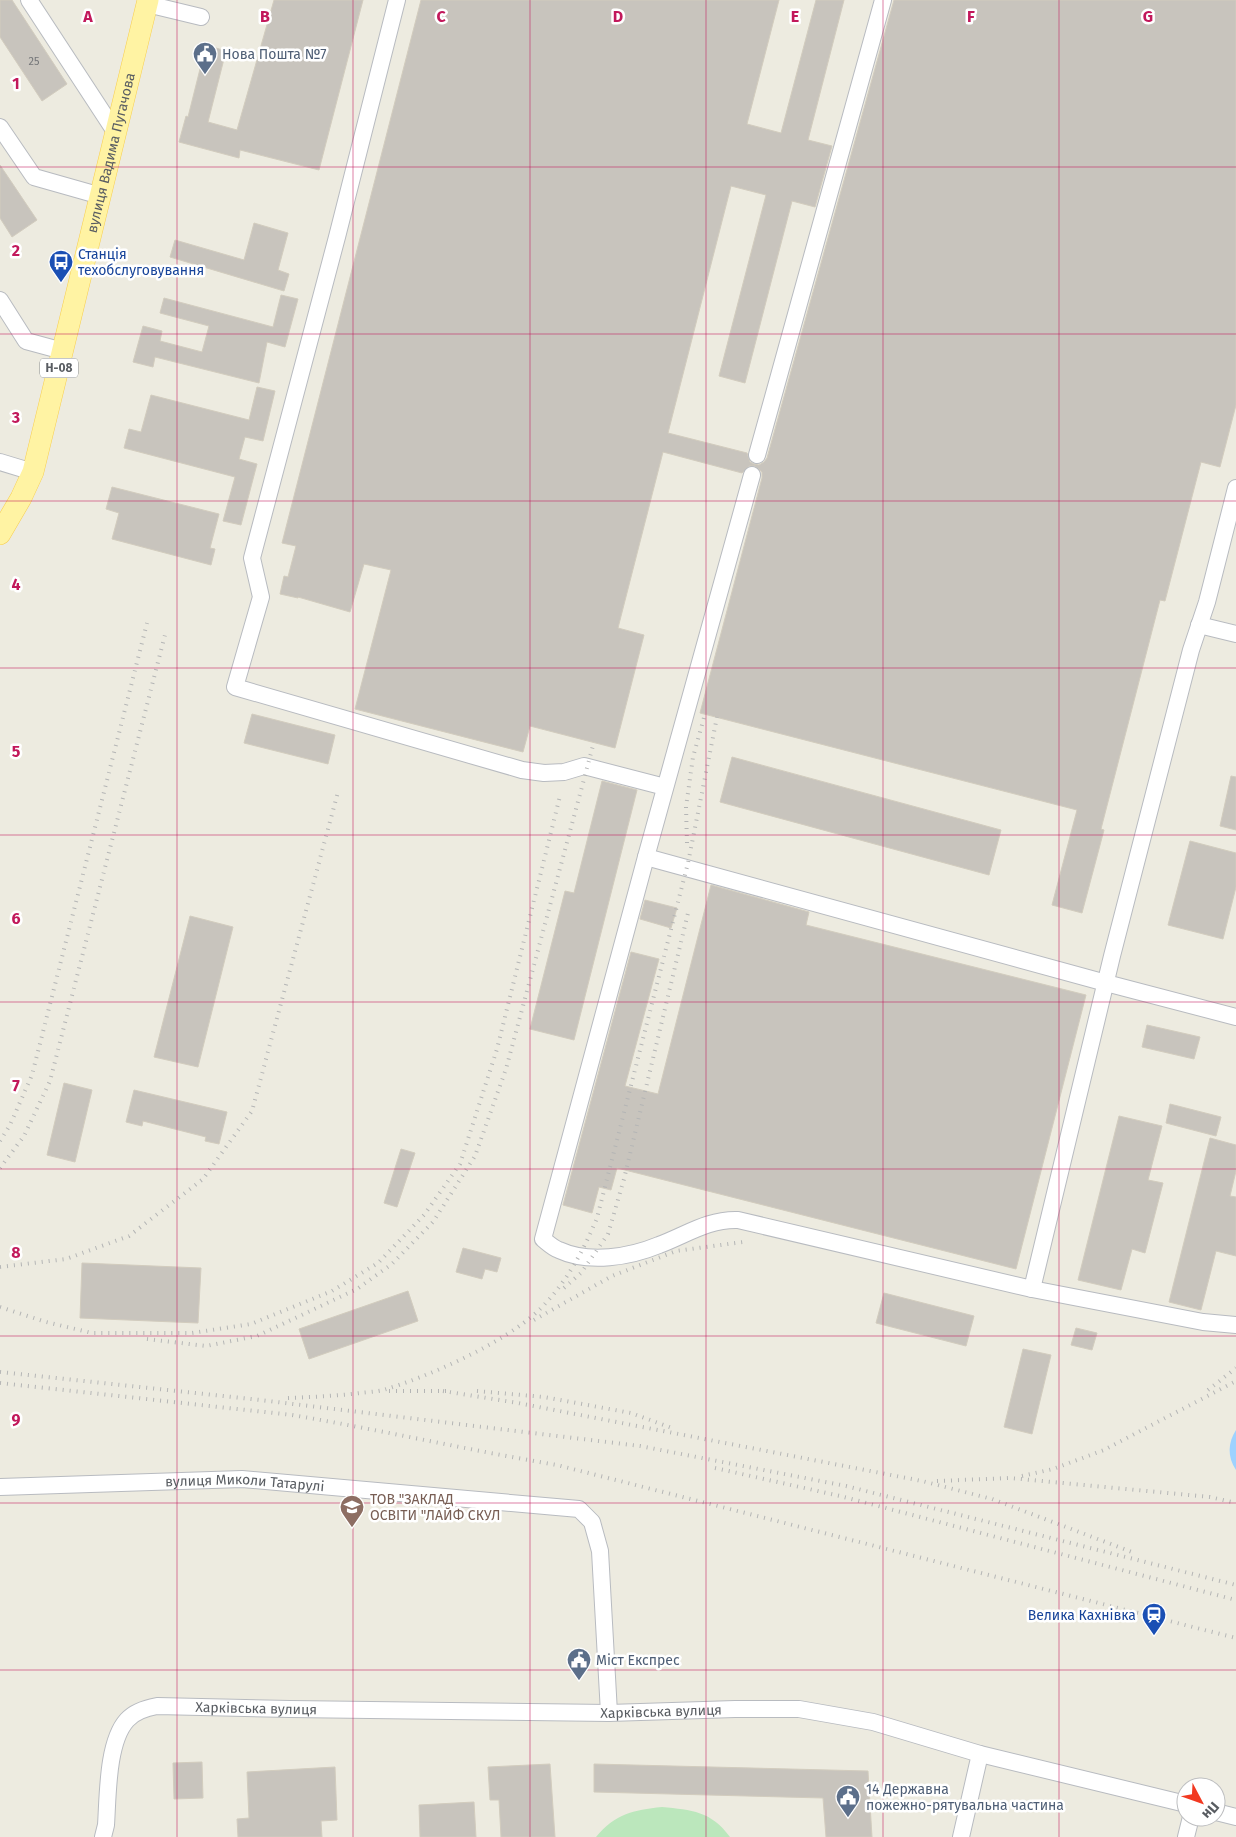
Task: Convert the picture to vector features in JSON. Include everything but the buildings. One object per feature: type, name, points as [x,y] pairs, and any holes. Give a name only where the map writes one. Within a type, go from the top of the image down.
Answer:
[{"type":"main road","name":"вулиця Вадима Пугачова","points":[[0,534],[21,498],[33,472],[148,2]]},
{"type":"street","points":[[29,0],[116,132]]},
{"type":"street","points":[[397,0],[337,237],[252,558],[262,597],[235,687],[522,770],[544,773],[564,772],[584,766],[665,787]]},
{"type":"street","points":[[757,455],[883,0]]},
{"type":"street","points":[[148,2],[201,17]]},
{"type":"street","points":[[0,127],[34,177],[101,196]]},
{"type":"street","points":[[0,300],[26,341],[63,350]]},
{"type":"street","points":[[0,462],[33,472]]},
{"type":"street","points":[[752,475],[646,856],[544,1239],[558,1250],[578,1256],[616,1256],[639,1253],[711,1223],[725,1219],[738,1220],[1032,1289],[1204,1322],[1236,1325]]},
{"type":"street","points":[[1032,1289],[1106,983],[1188,660],[1200,625],[1236,488]]},
{"type":"street","points":[[1200,625],[1236,634]]},
{"type":"street","points":[[646,856],[1236,1017]]},
{"type":"street","name":"вулиця Миколи Татарулі","points":[[0,1487],[242,1478],[579,1509],[592,1522],[600,1551],[609,1713]]},
{"type":"street","name":"Харківська вулиця","points":[[103,1837],[106,1825],[113,1749],[118,1733],[127,1719],[141,1710],[157,1706],[609,1713],[799,1709],[873,1722],[980,1754],[1176,1802]]},
{"type":"street","points":[[961,1837],[980,1754]]},
{"type":"green space","points":[[662,1807],[700,1813],[716,1822],[730,1837],[596,1837],[618,1818],[633,1812]]},
{"type":"water","points":[[1236,1430],[1236,1470],[1231,1460],[1230,1445]]},
{"type":"railway","points":[[0,1141],[10,1125],[32,1075],[147,623]]},
{"type":"railway","points":[[0,1168],[24,1136],[50,1081],[166,631]]},
{"type":"railway","points":[[687,843],[686,807],[693,757],[705,714]]},
{"type":"railway","points":[[288,1398],[380,1391],[421,1377],[465,1358],[506,1335],[538,1311],[557,1290],[572,1268],[597,1218],[688,863],[717,717]]},
{"type":"railway","points":[[147,1339],[206,1346],[257,1336],[357,1289],[392,1264],[433,1222],[475,1156],[506,1069],[594,742]]},
{"type":"railway","points":[[0,1267],[66,1259],[129,1236],[203,1179],[252,1111],[338,792]]},
{"type":"railway","points":[[0,1307],[46,1322],[92,1333],[192,1333],[251,1324],[332,1291],[378,1263],[424,1215],[460,1164],[497,1049],[560,796]]},
{"type":"railway","points":[[564,1288],[581,1273],[608,1234],[624,1179],[688,913]]},
{"type":"railway","points":[[534,1320],[612,1276],[676,1251],[743,1242]]},
{"type":"railway","points":[[1208,1390],[1236,1368]]},
{"type":"railway","points":[[0,1372],[260,1400],[640,1446],[846,1486],[1236,1585]]},
{"type":"railway","points":[[1022,1476],[1053,1469],[1104,1450],[1236,1381]]},
{"type":"railway","points":[[0,1383],[292,1415],[557,1465],[1236,1638]]},
{"type":"railway","points":[[389,1391],[449,1391]]},
{"type":"railway","points":[[443,1391],[518,1403],[922,1481],[992,1499],[1132,1552]]},
{"type":"railway","points":[[477,1391],[544,1397],[631,1413],[672,1428]]},
{"type":"railway","points":[[715,1468],[840,1496],[1236,1600]]},
{"type":"railway","points":[[937,1481],[1010,1478],[1210,1497],[1236,1503]]},
{"type":"place","name":"Нова Пошта №7","points":[[205,75]]},
{"type":"place","name":"Станція техобслуговування","points":[[61,283]]},
{"type":"place","name":"ТОВ \"ЗАКЛАД ОСВІТИ \"ЛАЙФ СКУЛ","points":[[352,1528]]},
{"type":"place","name":"Велика Кахнівка","points":[[1154,1636]]},
{"type":"place","name":"Міст Експрес","points":[[579,1681]]},
{"type":"place","name":"14 Державна пожежно-рятувальна частина","points":[[848,1818]]}]
